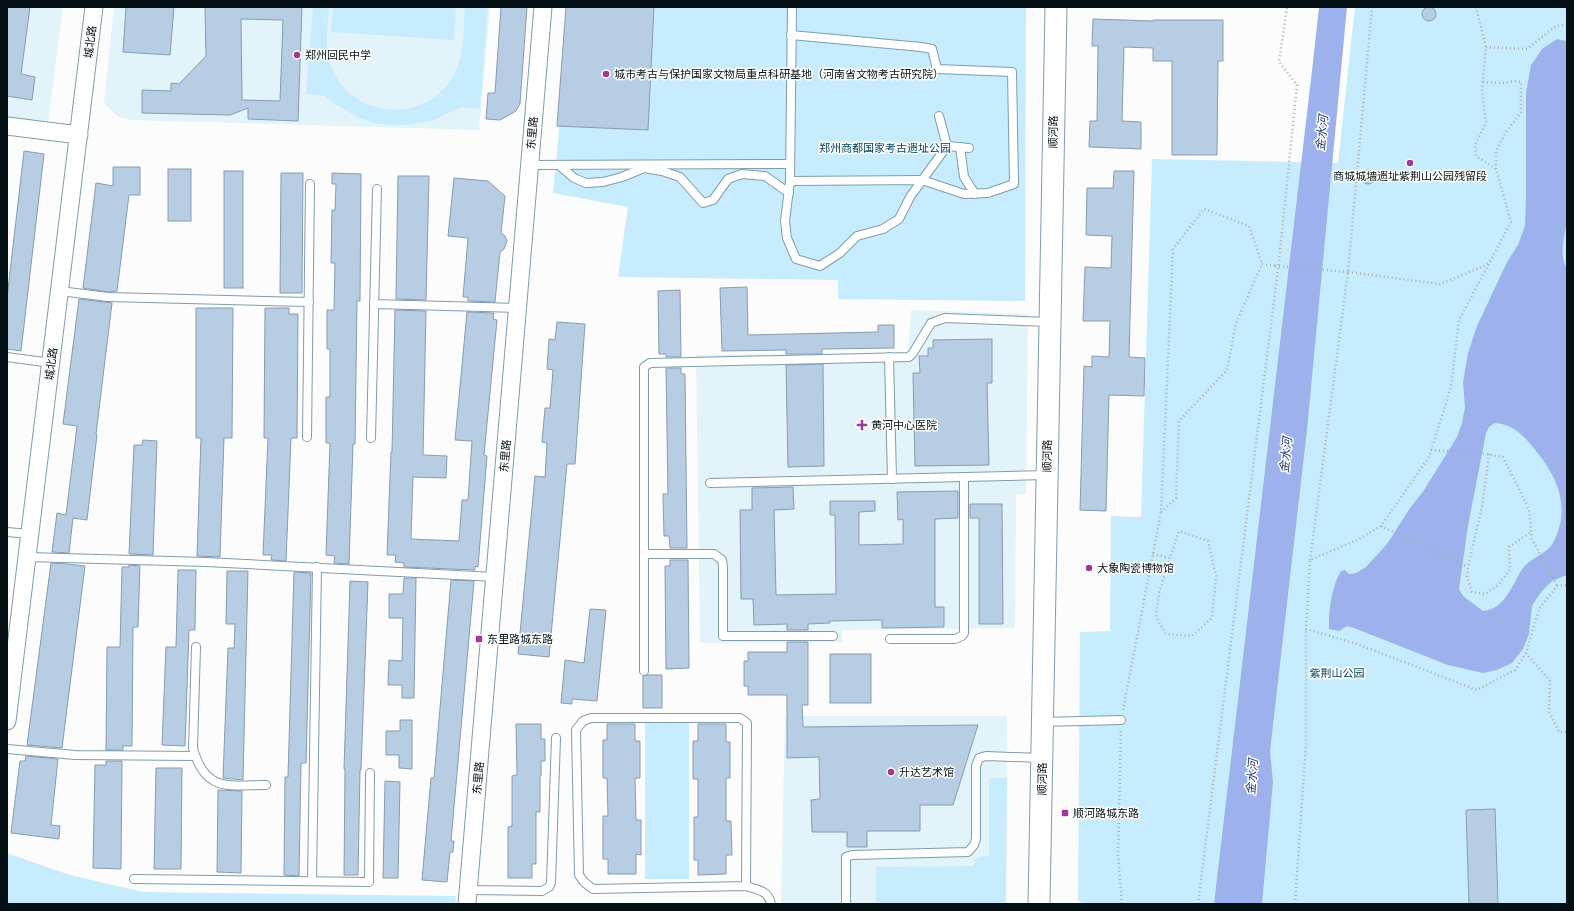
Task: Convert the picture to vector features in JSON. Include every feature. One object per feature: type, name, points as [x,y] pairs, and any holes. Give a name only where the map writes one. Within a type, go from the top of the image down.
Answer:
[{"type":"street","name":"城北路","points":[[7,721],[94,7]]},
{"type":"street","name":"东里路","points":[[468,897],[543,7]]},
{"type":"street","name":"顺河路","points":[[1039,904],[1056,7]]},
{"type":"street","points":[[7,126],[79,135]]},
{"type":"lane","points":[[792,7],[790,181],[785,221],[787,238],[796,259],[820,266],[840,253],[857,236],[883,229],[899,219],[910,197],[948,146]]},
{"type":"lane","points":[[790,181],[922,180],[964,194],[988,193],[1014,184],[1012,72],[937,68],[932,50],[921,47],[791,35]]},
{"type":"lane","points":[[938,116],[948,146]]},
{"type":"lane","points":[[948,146],[969,148]]},
{"type":"lane","points":[[960,147],[964,177],[975,194]]},
{"type":"lane","points":[[530,165],[790,164]]},
{"type":"lane","points":[[559,165],[574,178],[586,183],[603,182],[622,177],[644,168],[662,171],[680,177],[703,203],[713,200],[728,179],[742,174],[765,176],[788,193]]},
{"type":"lane","points":[[307,437],[310,184]]},
{"type":"lane","points":[[371,438],[377,189]]},
{"type":"lane","points":[[60,291],[108,297],[309,302]]},
{"type":"lane","points":[[374,304],[518,308]]},
{"type":"lane","points":[[644,671],[644,367],[650,363],[909,357],[931,323],[945,318],[1050,322]]},
{"type":"lane","points":[[7,357],[51,363]]},
{"type":"lane","points":[[889,357],[892,479]]},
{"type":"lane","points":[[710,483],[1047,476]]},
{"type":"lane","points":[[890,639],[955,639],[962,636],[964,633],[964,478]]},
{"type":"lane","points":[[7,532],[30,534]]},
{"type":"lane","points":[[644,554],[714,554],[722,560],[723,636],[833,636]]},
{"type":"lane","points":[[27,557],[206,562],[495,577]]},
{"type":"lane","points":[[312,880],[317,567]]},
{"type":"lane","points":[[196,647],[193,748],[195,756],[206,776],[210,780],[221,785],[266,785]]},
{"type":"lane","points":[[746,886],[747,723],[740,718],[591,718],[583,721],[576,730],[579,875],[584,882],[593,889],[746,886],[763,891],[768,896],[771,904]]},
{"type":"lane","points":[[1042,722],[1121,720]]},
{"type":"lane","points":[[468,897],[542,891],[549,887],[552,883],[556,738]]},
{"type":"lane","points":[[7,749],[75,755],[195,756]]},
{"type":"lane","points":[[846,904],[846,857],[852,855],[968,852],[974,845],[976,839],[976,766],[979,758],[986,756],[1042,758]]},
{"type":"lane","points":[[134,879],[312,880],[368,882],[370,773]]},
{"type":"path","points":[[1198,904],[1279,261],[1297,85],[1279,62],[1286,7]]},
{"type":"path","points":[[1295,904],[1306,744],[1306,629],[1310,560],[1348,272],[1372,7]]},
{"type":"path","points":[[1476,7],[1486,47],[1482,90],[1486,123],[1475,145],[1476,156],[1496,169]]},
{"type":"path","points":[[1486,47],[1527,49],[1556,26],[1567,25]]},
{"type":"path","points":[[1310,560],[1357,540],[1382,526],[1429,457],[1451,387],[1459,320],[1511,222],[1496,169],[1496,151],[1506,132],[1521,112],[1521,82],[1483,82]]},
{"type":"path","points":[[1122,904],[1118,855],[1121,720],[1161,512],[1173,249],[1204,209],[1249,226],[1262,264],[1236,323],[1227,370],[1179,421],[1176,498],[1161,512]]},
{"type":"path","points":[[1262,264],[1348,272],[1440,284],[1490,264]]},
{"type":"path","points":[[1431,450],[1488,454],[1503,457],[1528,509],[1532,539],[1557,586]]},
{"type":"path","points":[[1488,454],[1482,507],[1468,567],[1467,578],[1472,592],[1485,594],[1498,585],[1510,570],[1509,546],[1532,532]]},
{"type":"path","points":[[1382,526],[1468,567]]},
{"type":"path","points":[[1179,531],[1208,541],[1216,576],[1212,618],[1192,636],[1166,634],[1156,617],[1159,593],[1170,558],[1179,531]]},
{"type":"path","points":[[1153,554],[1170,558]]},
{"type":"path","points":[[1306,629],[1357,644],[1477,690],[1515,670],[1526,653],[1539,609],[1557,586],[1567,585]]},
{"type":"path","points":[[1526,653],[1550,681],[1549,711],[1559,732],[1567,732]]},
{"type":"shaded area","points":[[7,7],[63,7],[48,123],[7,118]]},
{"type":"shaded area","name":"郑州回民中学","points":[[114,7],[490,7],[479,130],[130,120],[117,116],[104,103]]},
{"type":"shaded area","name":"黄河中心医院","points":[[911,310],[1028,314],[1026,494],[1016,495],[1015,628],[842,630],[842,642],[700,643],[696,355],[908,353]]},
{"type":"shaded area","points":[[785,716],[1007,716],[1006,904],[781,904]]},
{"type":"green space","points":[[313,7],[329,7],[327,40],[328,57],[334,73],[345,88],[358,100],[374,107],[391,110],[408,108],[425,103],[440,93],[452,78],[459,62],[463,44],[465,7],[488,7],[480,109],[461,107],[434,120],[404,125],[389,125],[374,123],[360,118],[336,105],[325,96],[306,94]]},
{"type":"green space","points":[[333,7],[456,7],[454,40],[331,32]]},
{"type":"green space","name":"郑州商都国家考古遗址公园","points":[[571,7],[1026,7],[1025,301],[838,299],[838,280],[618,277],[628,207],[553,193]]},
{"type":"green space","name":"紫荆山公园","points":[[1355,7],[1567,7],[1567,904],[1083,904],[1078,900],[1080,632],[1110,631],[1111,516],[1141,517],[1152,159],[1338,163]]},
{"type":"green space","points":[[645,721],[689,721],[689,879],[645,879]]},
{"type":"green space","points":[[992,778],[1007,778],[1006,904],[876,904],[876,867],[974,866],[975,860],[978,857],[989,856],[989,780]]},
{"type":"green space","points":[[7,853],[70,875],[143,892],[456,896],[455,904],[7,904]]},
{"type":"water","name":"金水河","points":[[1319,7],[1347,7],[1307,430],[1270,751],[1273,782],[1262,904],[1214,904],[1313,62]]},
{"type":"water","points":[[1557,39],[1567,41],[1567,223],[1563,258],[1567,268],[1567,575],[1552,581],[1541,592],[1532,606],[1529,634],[1523,649],[1512,663],[1497,670],[1483,673],[1448,665],[1347,626],[1339,631],[1329,629],[1329,615],[1333,591],[1341,571],[1345,570],[1349,574],[1356,573],[1366,567],[1387,544],[1410,508],[1424,490],[1457,437],[1462,423],[1465,407],[1463,382],[1468,353],[1477,326],[1507,262],[1518,245],[1525,226],[1526,93],[1531,65],[1542,49]],"holes":[[[1495,423],[1507,425],[1516,430],[1541,457],[1555,480],[1561,504],[1561,517],[1559,530],[1550,547],[1530,561],[1523,568],[1503,601],[1497,606],[1483,611],[1463,596],[1459,589],[1468,526],[1486,433],[1489,427]]]},
{"type":"building","points":[[7,7],[30,7],[21,74],[35,77],[32,100],[7,96]]},
{"type":"building","points":[[126,7],[174,7],[170,55],[123,52]]},
{"type":"building","points":[[205,7],[302,7],[298,121],[248,119],[248,108],[230,115],[142,113],[142,90],[171,91],[171,83],[179,84],[206,56]],"holes":[[[241,19],[283,20],[280,101],[242,100]]]},
{"type":"building","points":[[501,7],[527,7],[520,104],[516,111],[500,120],[486,119],[488,93],[495,93]]},
{"type":"building","name":"城市考古与保护国家文物局重点科研基地（河南省文物考古研究院）","points":[[566,7],[654,7],[648,130],[557,126]]},
{"type":"building","points":[[1426,7],[1432,7],[1436,11],[1436,17],[1432,21],[1426,21],[1422,17],[1422,11]]},
{"type":"building","points":[[1093,19],[1153,21],[1223,20],[1223,61],[1218,61],[1217,155],[1172,155],[1172,61],[1153,61],[1153,48],[1124,47],[1122,121],[1141,122],[1141,149],[1089,147],[1090,121],[1097,121],[1098,46],[1092,46]]},
{"type":"building","points":[[24,151],[44,154],[21,351],[7,349],[7,298]]},
{"type":"building","points":[[113,167],[140,167],[140,195],[129,195],[117,291],[108,292],[83,288],[96,183],[113,186]]},
{"type":"building","points":[[168,169],[191,169],[191,221],[168,221]]},
{"type":"building","points":[[1365,170],[1371,170],[1375,174],[1375,180],[1371,184],[1365,184],[1361,180],[1361,174]]},
{"type":"building","points":[[224,171],[243,171],[243,288],[224,288]]},
{"type":"building","points":[[1114,171],[1134,171],[1129,357],[1145,358],[1144,396],[1109,395],[1106,511],[1080,510],[1084,366],[1092,367],[1092,356],[1109,357],[1110,321],[1083,321],[1085,267],[1111,268],[1112,236],[1086,235],[1087,188],[1113,188]]},
{"type":"building","points":[[281,173],[303,173],[302,293],[280,293]]},
{"type":"building","points":[[332,173],[361,174],[360,301],[357,301],[355,444],[353,444],[349,564],[334,563],[335,556],[326,555],[330,443],[326,443],[326,397],[330,397],[330,349],[327,349],[327,310],[334,310],[335,263],[331,263],[332,210],[335,210],[336,184],[332,184]]},
{"type":"building","points":[[398,176],[429,176],[426,300],[396,299]]},
{"type":"building","points":[[454,178],[488,181],[505,196],[501,233],[505,236],[507,241],[504,249],[500,252],[495,302],[468,301],[468,297],[463,297],[468,238],[448,236]]},
{"type":"building","points":[[747,287],[748,335],[878,332],[878,325],[894,325],[894,348],[822,349],[822,354],[786,354],[786,350],[722,351],[720,288]]},
{"type":"building","points":[[680,290],[681,357],[666,357],[666,354],[659,354],[658,291]]},
{"type":"building","points":[[79,299],[112,303],[87,520],[73,518],[69,553],[52,552],[57,513],[66,515],[77,426],[63,424]]},
{"type":"building","points":[[196,308],[233,308],[232,438],[224,438],[220,557],[197,556],[201,438],[196,438]]},
{"type":"building","points":[[265,308],[289,308],[289,314],[298,314],[297,438],[291,438],[286,561],[271,560],[272,555],[263,555],[268,438],[264,438]]},
{"type":"building","points":[[395,310],[426,311],[423,455],[447,456],[446,478],[413,477],[411,539],[459,541],[462,500],[468,500],[472,441],[455,440],[467,312],[494,313],[493,319],[497,320],[484,455],[487,456],[478,567],[475,566],[475,570],[404,567],[404,563],[395,562],[396,555],[387,555],[392,452]]},
{"type":"building","points":[[557,322],[585,324],[575,464],[567,464],[549,657],[518,654],[535,476],[545,477],[547,443],[542,442],[545,408],[550,408],[553,370],[547,369],[549,339],[555,340]]},
{"type":"building","points":[[992,339],[992,383],[987,383],[989,465],[915,466],[913,373],[920,373],[919,356],[928,356],[928,348],[933,348],[933,340]]},
{"type":"building","points":[[823,364],[824,466],[788,467],[786,365]]},
{"type":"building","points":[[666,368],[681,368],[681,374],[685,374],[687,548],[670,548],[669,536],[664,536],[663,494],[668,494]]},
{"type":"building","points":[[143,440],[157,441],[153,555],[129,554],[134,445],[142,445]]},
{"type":"building","points":[[793,487],[794,509],[774,510],[776,595],[836,594],[835,515],[830,515],[830,501],[875,501],[875,511],[859,512],[859,545],[903,544],[903,519],[898,520],[897,492],[958,491],[958,518],[935,519],[935,607],[944,607],[944,627],[882,628],[882,620],[829,621],[830,623],[808,624],[808,630],[787,630],[787,624],[754,625],[753,599],[741,599],[740,510],[752,510],[752,488]]},
{"type":"building","points":[[970,504],[1002,504],[1003,624],[979,624],[979,518],[970,518]]},
{"type":"building","points":[[670,560],[688,560],[689,668],[666,669],[665,566],[670,566]]},
{"type":"building","points":[[51,563],[85,566],[62,748],[27,745]]},
{"type":"building","points":[[129,565],[140,566],[138,627],[133,627],[132,746],[123,746],[123,750],[106,750],[107,647],[120,647],[122,567],[129,567]]},
{"type":"building","points":[[178,570],[196,570],[195,630],[189,630],[185,746],[162,745],[166,647],[176,647]]},
{"type":"building","points":[[227,571],[248,571],[243,780],[223,778],[228,648],[234,648],[235,624],[226,624]]},
{"type":"building","points":[[294,572],[311,573],[306,763],[301,763],[299,876],[284,875],[285,777],[288,777]]},
{"type":"building","points":[[404,578],[416,578],[414,698],[402,698],[402,685],[388,685],[389,660],[402,661],[403,618],[389,618],[389,594],[403,594]]},
{"type":"building","points":[[451,580],[474,581],[451,841],[454,841],[453,852],[450,852],[447,882],[422,880],[431,778],[434,778]]},
{"type":"building","points":[[350,581],[368,582],[360,770],[358,875],[344,875],[344,769]]},
{"type":"building","points":[[590,609],[606,610],[597,701],[572,699],[572,704],[561,703],[565,660],[584,663]]},
{"type":"building","name":"升达艺术馆","points":[[787,642],[808,642],[808,705],[802,705],[803,727],[978,725],[953,805],[920,805],[920,831],[867,831],[867,847],[847,847],[847,832],[812,832],[811,800],[820,799],[819,757],[787,758],[787,695],[748,695],[748,686],[744,686],[744,661],[748,661],[748,652],[787,652]]},
{"type":"building","points":[[830,654],[871,654],[871,703],[830,703]]},
{"type":"building","points":[[662,675],[662,708],[643,708],[643,676]]},
{"type":"building","points":[[400,720],[412,720],[412,769],[399,768],[399,755],[386,755],[386,731],[400,731]]},
{"type":"building","points":[[516,724],[541,724],[541,739],[545,739],[545,761],[541,761],[540,812],[536,812],[536,864],[532,864],[532,878],[508,878],[508,827],[512,826],[512,776],[517,775]]},
{"type":"building","points":[[607,724],[635,724],[635,741],[640,741],[640,778],[635,778],[636,820],[641,820],[641,855],[636,854],[636,874],[608,874],[608,859],[603,859],[603,816],[608,816],[607,778],[603,778],[603,740],[607,740]]},
{"type":"building","points":[[698,724],[726,724],[726,742],[730,742],[730,778],[726,778],[726,821],[731,821],[732,855],[726,855],[726,874],[698,875],[698,860],[694,860],[694,817],[698,817],[698,779],[693,779],[693,741],[698,741]]},
{"type":"building","points":[[26,756],[58,759],[51,825],[60,826],[59,839],[11,833],[20,761],[25,761]]},
{"type":"building","points":[[106,761],[122,761],[121,869],[93,868],[95,765],[106,765]]},
{"type":"building","points":[[156,768],[182,768],[181,869],[154,869]]},
{"type":"building","points":[[385,781],[400,782],[398,878],[383,878]]},
{"type":"building","points":[[218,790],[242,791],[241,873],[217,872]]},
{"type":"building","points":[[1495,809],[1498,904],[1469,904],[1466,810]]},
{"type":"place","name":"郑州回民中学","points":[[297,55]]},
{"type":"place","name":"城市考古与保护国家文物局重点科研基地（河南省文物考古研究院）","points":[[606,74]]},
{"type":"place","name":"商城城墙遗址紫荆山公园残留段","points":[[1410,163]]},
{"type":"place","name":"黄河中心医院","points":[[862,425]]},
{"type":"place","name":"大象陶瓷博物馆","points":[[1089,568]]},
{"type":"place","name":"东里路城东路","points":[[479,639]]},
{"type":"place","name":"升达艺术馆","points":[[891,772]]},
{"type":"place","name":"顺河路城东路","points":[[1065,813]]}]
